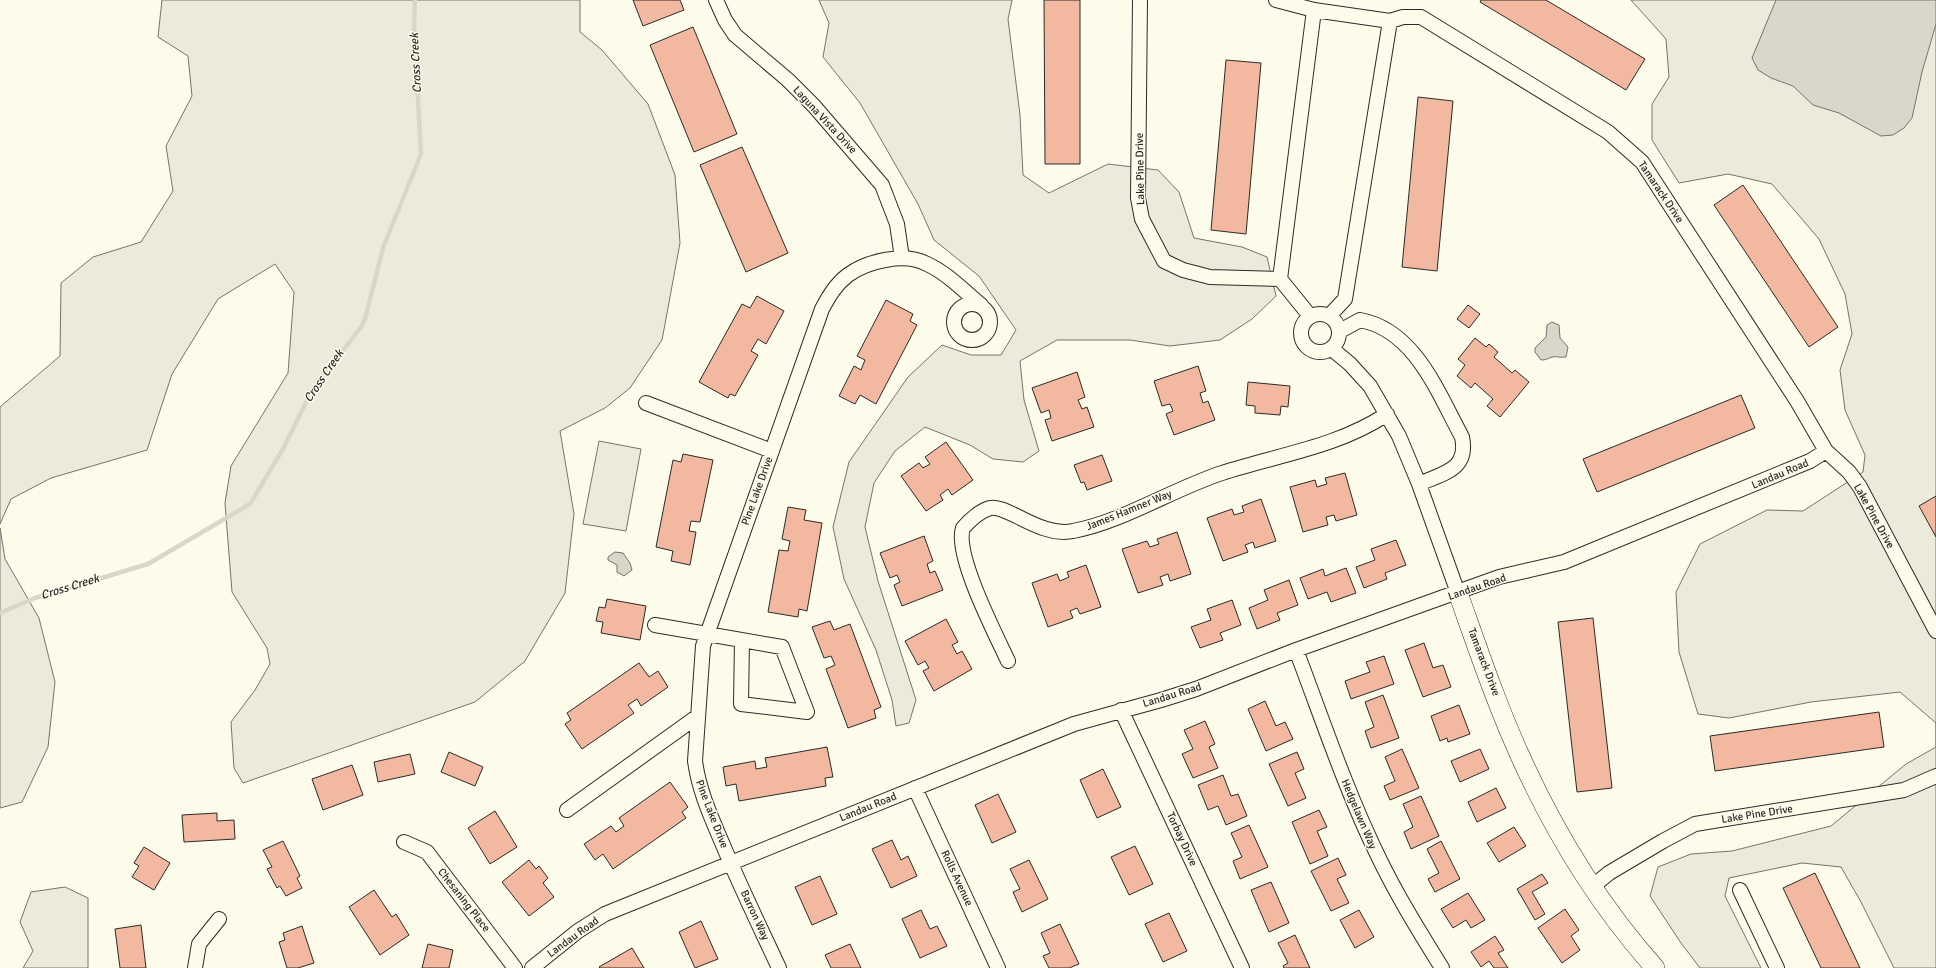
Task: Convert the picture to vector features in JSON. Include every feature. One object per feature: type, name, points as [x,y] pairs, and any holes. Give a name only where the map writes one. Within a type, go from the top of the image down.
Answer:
[{"type":"street","name":"Laguna Vista Drive","points":[[716,0],[725,20],[735,34],[788,80],[814,106],[882,185],[897,224],[902,258]]},
{"type":"street","name":"Lake Pine Drive","points":[[1140,0],[1138,198],[1142,219],[1164,261],[1184,270],[1210,277],[1280,279]]},
{"type":"street","points":[[1276,0],[1314,10],[1390,21],[1345,299],[1329,316]]},
{"type":"street","points":[[1310,316],[1280,279],[1314,10]]},
{"type":"street","name":"Tamarack Drive","points":[[1390,21],[1403,16],[1421,17],[1608,132],[1642,162],[1797,401],[1826,451]]},
{"type":"street","name":"Pine Lake Drive","points":[[730,863],[705,803],[697,776],[695,761],[703,646],[822,309],[830,294],[848,275],[864,267],[885,260],[902,258],[926,263],[938,270],[981,306]]},
{"type":"street","points":[[1316,314],[1329,316],[1334,320],[1340,331],[1339,338],[1332,349],[1320,353],[1314,352],[1304,344],[1302,338],[1302,326],[1310,316],[1316,314]]},
{"type":"street","points":[[1340,331],[1360,320],[1371,322],[1389,330],[1418,359],[1431,379],[1458,431],[1464,447],[1463,457],[1456,468],[1419,484]]},
{"type":"street","name":"Tamarack Drive","points":[[1332,349],[1350,364],[1370,386],[1400,436],[1522,760],[1569,850],[1592,887],[1636,946],[1655,968]]},
{"type":"street","points":[[646,403],[772,451]]},
{"type":"street","name":"James Hamner Way","points":[[1008,661],[974,584],[961,543],[963,528],[982,512],[991,508],[1001,509],[1045,530],[1071,532],[1097,525],[1222,473],[1344,438],[1365,428],[1387,414]]},
{"type":"street","name":"Lake Pine Drive","points":[[1826,451],[1849,472],[1860,487],[1936,631]]},
{"type":"street","name":"Landau Road","points":[[532,968],[578,931],[605,914],[1074,724],[1196,689],[1296,650],[1499,577],[1564,562],[1810,461],[1826,451]]},
{"type":"street","points":[[655,625],[782,647],[807,712],[741,704],[742,641]]},
{"type":"street","name":"Hedgelawn Way","points":[[1296,650],[1349,791],[1377,854],[1412,920],[1442,968]]},
{"type":"street","name":"Torbay Drive","points":[[1121,710],[1242,968]]},
{"type":"street","points":[[567,810],[698,716]]},
{"type":"street","name":"Lake Pine Drive","points":[[1592,887],[1636,857],[1695,824],[1904,790],[1936,776]]},
{"type":"street","name":"Rolls Avenue","points":[[915,788],[998,968]]},
{"type":"street","name":"Chesaning Place","points":[[404,842],[427,852],[516,968]]},
{"type":"street","name":"Barron Way","points":[[730,863],[779,968]]},
{"type":"street","points":[[1740,890],[1777,968]]},
{"type":"street","points":[[195,968],[199,944],[219,919]]},
{"type":"shaded area","points":[[162,0],[580,0],[580,32],[602,50],[648,104],[675,175],[680,243],[662,340],[630,388],[605,408],[560,431],[574,514],[565,593],[525,661],[475,702],[243,783],[234,768],[231,722],[255,690],[270,664],[267,648],[232,592],[225,503],[231,466],[288,373],[294,292],[275,264],[218,299],[172,374],[147,450],[51,478],[11,499],[0,524],[0,407],[60,356],[61,283],[93,257],[141,242],[173,191],[166,146],[192,96],[188,56],[158,37]]},
{"type":"shaded area","points":[[819,0],[1012,0],[1008,19],[1020,115],[1023,175],[1049,193],[1108,164],[1158,170],[1179,192],[1194,238],[1242,247],[1267,257],[1276,296],[1252,319],[1220,340],[1170,346],[1130,340],[1057,340],[1020,361],[1024,400],[1039,451],[1023,462],[993,459],[970,445],[925,427],[895,451],[874,483],[865,527],[878,581],[916,700],[909,723],[896,726],[892,700],[876,650],[844,579],[833,527],[849,462],[908,377],[942,345],[971,355],[1001,355],[1016,330],[979,276],[934,240],[918,204],[860,103],[823,57],[829,23]]},
{"type":"shaded area","points":[[1631,0],[1936,0],[1936,723],[1900,692],[1811,702],[1729,718],[1698,714],[1679,652],[1676,592],[1700,544],[1767,510],[1803,511],[1863,472],[1865,455],[1845,410],[1840,370],[1852,334],[1845,294],[1819,239],[1772,184],[1728,174],[1679,183],[1652,140],[1652,104],[1669,77],[1666,39]]},
{"type":"shaded area","points":[[1776,0],[1936,0],[1936,24],[1922,72],[1912,118],[1904,128],[1893,135],[1881,136],[1839,113],[1813,105],[1793,86],[1771,78],[1758,70],[1752,58]]},
{"type":"shaded area","points":[[1552,322],[1559,325],[1560,338],[1568,347],[1566,357],[1554,357],[1541,360],[1535,352],[1535,348],[1546,337],[1547,325]]},
{"type":"shaded area","points":[[599,441],[641,449],[626,531],[583,524]]},
{"type":"shaded area","points":[[0,528],[5,559],[39,618],[55,682],[48,747],[22,802],[0,808]]},
{"type":"shaded area","points":[[615,552],[623,553],[630,563],[632,570],[624,576],[617,572],[617,565],[608,560],[608,557]]},
{"type":"shaded area","points":[[1936,747],[1936,968],[1894,968],[1861,902],[1841,867],[1802,863],[1729,878],[1725,896],[1761,968],[1700,968],[1681,943],[1650,896],[1658,867],[1691,854],[1732,851],[1831,826],[1906,764]]},
{"type":"shaded area","points":[[65,887],[88,898],[88,968],[23,968],[33,951],[20,922],[31,892]]},
{"type":"building","points":[[633,0],[680,0],[684,10],[643,26]]},
{"type":"building","points":[[1044,0],[1080,0],[1080,164],[1045,164]]},
{"type":"building","points":[[1481,0],[1546,0],[1645,59],[1626,90],[1480,2]]},
{"type":"building","points":[[693,27],[737,134],[694,152],[650,45]]},
{"type":"building","points":[[1226,60],[1261,63],[1246,234],[1211,230]]},
{"type":"building","points":[[1418,97],[1453,101],[1437,271],[1402,267]]},
{"type":"building","points":[[742,147],[788,253],[746,272],[700,165]]},
{"type":"building","points":[[1743,185],[1838,327],[1809,347],[1714,205]]},
{"type":"building","points":[[757,296],[784,311],[766,344],[758,339],[751,351],[758,355],[735,396],[730,394],[728,398],[699,382],[742,304],[750,308]]},
{"type":"building","points":[[886,300],[913,314],[910,321],[917,325],[876,404],[860,395],[855,404],[839,396],[854,366],[861,370],[865,360],[857,356]]},
{"type":"building","points":[[1468,305],[1480,314],[1469,328],[1457,319]]},
{"type":"building","points":[[1475,338],[1486,347],[1489,344],[1498,352],[1494,357],[1512,373],[1515,370],[1529,382],[1500,417],[1487,406],[1493,399],[1475,383],[1471,388],[1457,376],[1465,365],[1458,359]]},
{"type":"building","points":[[1198,366],[1206,391],[1200,393],[1203,403],[1208,401],[1215,420],[1174,435],[1166,414],[1173,411],[1170,404],[1162,406],[1154,381]]},
{"type":"building","points":[[1077,372],[1085,397],[1078,400],[1082,409],[1087,407],[1094,427],[1052,441],[1045,420],[1051,418],[1049,410],[1041,413],[1032,388]]},
{"type":"building","points":[[1248,382],[1290,386],[1288,407],[1281,406],[1280,415],[1255,413],[1255,406],[1246,405]]},
{"type":"building","points":[[1741,395],[1755,428],[1597,492],[1583,459]]},
{"type":"building","points":[[946,442],[973,480],[952,495],[948,489],[940,495],[943,500],[926,511],[901,476],[919,463],[923,468],[930,464],[925,457]]},
{"type":"building","points":[[683,454],[713,460],[700,522],[691,521],[689,531],[696,532],[690,565],[671,561],[673,551],[656,547],[673,460],[681,462]]},
{"type":"building","points":[[1102,455],[1112,481],[1087,490],[1084,482],[1081,483],[1074,465]]},
{"type":"building","points":[[1345,473],[1357,515],[1336,521],[1334,515],[1326,517],[1328,525],[1303,532],[1290,487],[1315,480],[1317,487],[1327,484],[1325,478]]},
{"type":"building","points":[[1936,496],[1936,537],[1919,506]]},
{"type":"building","points":[[1261,499],[1276,541],[1255,548],[1253,542],[1245,545],[1248,552],[1223,561],[1207,518],[1232,509],[1234,515],[1244,512],[1242,506]]},
{"type":"building","points":[[788,507],[806,510],[804,520],[822,523],[807,611],[799,609],[798,617],[768,612],[779,550],[788,551],[790,541],[782,539]]},
{"type":"building","points":[[1177,532],[1191,574],[1170,581],[1168,574],[1160,577],[1163,585],[1138,593],[1122,549],[1147,541],[1150,547],[1159,544],[1157,539]]},
{"type":"building","points":[[924,536],[933,561],[927,564],[930,573],[935,571],[943,590],[902,606],[894,585],[900,582],[897,575],[890,578],[880,553]]},
{"type":"building","points":[[1396,540],[1406,565],[1385,573],[1387,579],[1364,588],[1356,567],[1375,560],[1371,549]]},
{"type":"building","points":[[1086,565],[1101,607],[1080,614],[1077,608],[1070,611],[1073,618],[1048,627],[1032,583],[1057,574],[1060,581],[1069,577],[1067,572]]},
{"type":"building","points":[[1346,568],[1356,593],[1331,602],[1327,592],[1308,599],[1300,578],[1323,569],[1325,576]]},
{"type":"building","points":[[1289,580],[1298,605],[1277,613],[1280,620],[1257,629],[1249,608],[1268,600],[1264,590]]},
{"type":"building","points":[[607,599],[646,606],[640,640],[601,633],[603,622],[596,621],[599,607],[605,608]]},
{"type":"building","points":[[1232,600],[1241,625],[1220,633],[1223,640],[1200,648],[1191,627],[1211,620],[1207,609]]},
{"type":"building","points":[[1593,618],[1612,788],[1577,792],[1558,622]]},
{"type":"building","points":[[946,619],[958,642],[952,645],[957,654],[962,651],[972,669],[934,691],[923,671],[929,668],[925,661],[918,665],[905,641]]},
{"type":"building","points":[[830,621],[834,630],[850,624],[881,707],[874,710],[876,718],[848,728],[826,669],[835,665],[831,656],[824,658],[812,627]]},
{"type":"building","points":[[1424,643],[1433,668],[1443,665],[1451,687],[1423,697],[1405,650]]},
{"type":"building","points":[[1384,656],[1394,684],[1351,699],[1345,681],[1370,672],[1366,662]]},
{"type":"building","points":[[639,663],[649,677],[658,671],[668,687],[641,706],[637,699],[628,705],[634,713],[582,749],[565,724],[571,720],[567,713]]},
{"type":"building","points":[[1383,695],[1399,738],[1371,748],[1365,731],[1374,727],[1365,702]]},
{"type":"building","points":[[1265,701],[1276,726],[1285,722],[1293,739],[1266,751],[1248,709]]},
{"type":"building","points":[[1459,705],[1470,734],[1448,742],[1447,738],[1440,741],[1431,716]]},
{"type":"building","points":[[1879,712],[1884,747],[1715,771],[1710,736]]},
{"type":"building","points":[[1205,721],[1215,744],[1209,747],[1218,768],[1193,778],[1182,754],[1193,749],[1184,730]]},
{"type":"building","points":[[827,747],[833,777],[825,778],[826,786],[739,801],[736,784],[726,786],[723,767],[755,761],[756,769],[767,767],[765,758]]},
{"type":"building","points":[[1402,749],[1419,788],[1390,800],[1384,786],[1395,781],[1385,757]]},
{"type":"building","points":[[1480,749],[1489,769],[1460,782],[1451,761]]},
{"type":"building","points":[[449,752],[483,767],[475,786],[441,772]]},
{"type":"building","points":[[1297,752],[1304,769],[1295,773],[1306,798],[1288,806],[1269,764]]},
{"type":"building","points":[[410,754],[415,774],[378,782],[374,762]]},
{"type":"building","points":[[352,765],[363,795],[323,810],[312,779]]},
{"type":"building","points":[[1103,769],[1121,807],[1097,818],[1080,780]]},
{"type":"building","points":[[1223,775],[1231,796],[1238,794],[1247,816],[1226,825],[1218,806],[1208,810],[1198,785]]},
{"type":"building","points":[[670,782],[688,807],[682,812],[686,818],[613,869],[603,854],[595,860],[584,844],[611,826],[616,832],[624,826],[619,818]]},
{"type":"building","points":[[1496,788],[1506,808],[1477,822],[1468,802]]},
{"type":"building","points":[[998,794],[1016,832],[992,843],[975,805]]},
{"type":"building","points":[[1421,796],[1439,836],[1411,849],[1404,832],[1413,827],[1403,804]]},
{"type":"building","points":[[1319,810],[1327,827],[1317,831],[1328,856],[1310,864],[1292,822]]},
{"type":"building","points":[[495,811],[517,847],[490,864],[468,828]]},
{"type":"building","points":[[217,813],[217,821],[234,820],[235,839],[184,842],[182,815]]},
{"type":"building","points":[[1249,825],[1268,867],[1240,879],[1233,861],[1242,857],[1231,833]]},
{"type":"building","points":[[1514,827],[1526,846],[1499,862],[1487,843]]},
{"type":"building","points":[[892,840],[901,860],[908,856],[917,876],[891,888],[872,849]]},
{"type":"building","points":[[283,841],[300,876],[297,878],[302,888],[286,896],[280,886],[277,888],[267,869],[272,867],[263,850]]},
{"type":"building","points":[[1441,841],[1460,879],[1435,892],[1428,879],[1439,873],[1427,849]]},
{"type":"building","points":[[1135,846],[1153,884],[1129,895],[1111,857]]},
{"type":"building","points":[[144,847],[170,863],[154,890],[132,877],[139,866],[134,863]]},
{"type":"building","points":[[1338,858],[1346,875],[1337,879],[1349,903],[1331,911],[1311,871]]},
{"type":"building","points":[[529,860],[536,869],[539,866],[548,878],[543,883],[554,897],[529,916],[502,882]]},
{"type":"building","points":[[1029,860],[1048,899],[1022,912],[1013,892],[1020,889],[1010,869]]},
{"type":"building","points":[[1815,873],[1860,968],[1821,968],[1783,888]]},
{"type":"building","points":[[1542,874],[1548,883],[1532,892],[1545,914],[1535,920],[1517,889]]},
{"type":"building","points":[[820,876],[837,914],[812,925],[795,887]]},
{"type":"building","points":[[1271,882],[1289,923],[1269,932],[1251,890]]},
{"type":"building","points":[[374,890],[392,917],[396,914],[409,935],[380,955],[349,907]]},
{"type":"building","points":[[1468,893],[1485,920],[1471,928],[1466,920],[1453,928],[1441,909]]},
{"type":"building","points":[[1565,909],[1579,930],[1571,936],[1580,950],[1562,963],[1538,928]]},
{"type":"building","points":[[921,910],[930,929],[937,926],[947,946],[920,958],[902,919]]},
{"type":"building","points":[[1359,910],[1374,937],[1355,948],[1340,920]]},
{"type":"building","points":[[1169,913],[1187,951],[1163,962],[1145,924]]},
{"type":"building","points":[[701,921],[718,959],[695,968],[679,932]]},
{"type":"building","points":[[1060,924],[1079,964],[1069,968],[1049,968],[1043,956],[1050,953],[1041,933]]},
{"type":"building","points":[[141,925],[146,968],[120,968],[115,929]]},
{"type":"building","points":[[302,926],[314,963],[298,968],[287,968],[279,942],[285,940],[283,933]]},
{"type":"building","points":[[1295,935],[1310,968],[1284,968],[1283,966],[1288,963],[1278,943]]},
{"type":"building","points":[[1495,936],[1504,950],[1498,953],[1508,968],[1494,968],[1489,961],[1481,967],[1471,952]]},
{"type":"building","points":[[428,944],[453,950],[449,968],[422,968]]},
{"type":"building","points":[[850,944],[861,968],[831,968],[825,955]]},
{"type":"building","points":[[632,948],[644,968],[599,967]]},
{"type":"waterway","name":"Cross Creek","points":[[0,613],[35,598],[148,564],[250,504],[283,449],[311,392],[361,327],[365,319],[383,248],[421,154],[414,26],[415,0]]}]
